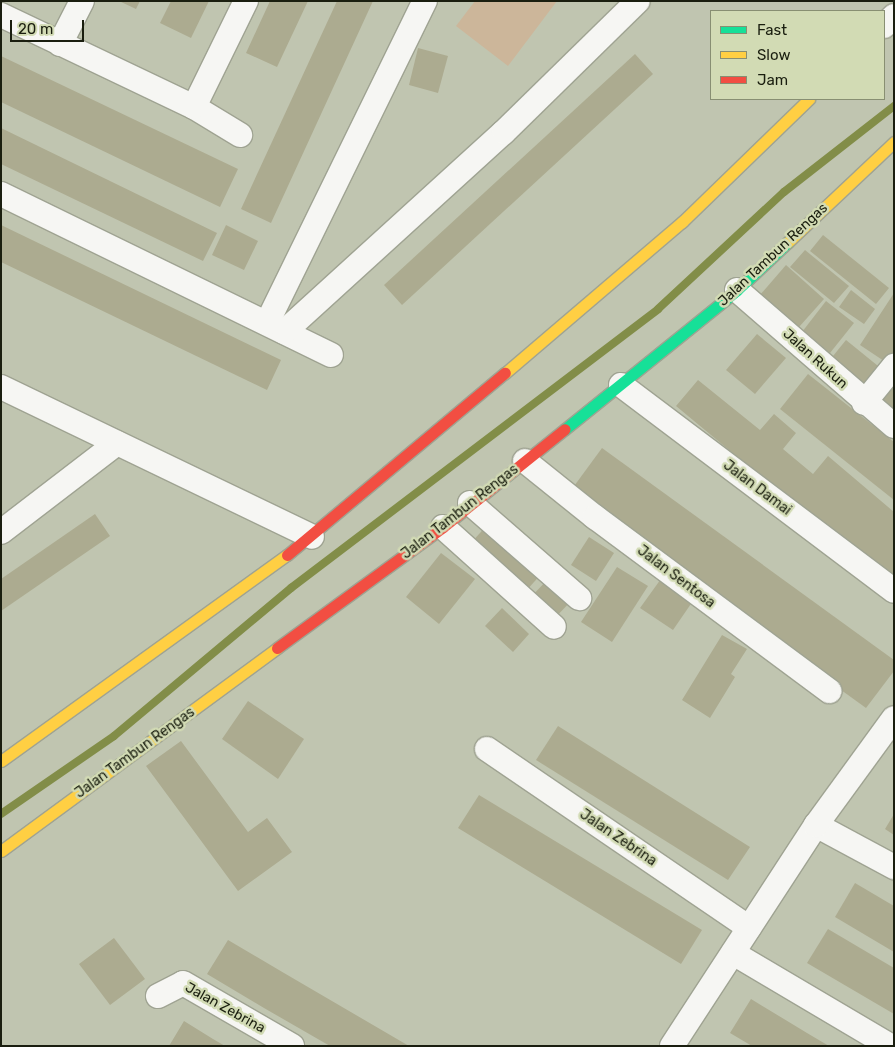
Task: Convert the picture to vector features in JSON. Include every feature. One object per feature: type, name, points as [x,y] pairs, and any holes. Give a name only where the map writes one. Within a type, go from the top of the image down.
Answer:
[{"type":"street","points":[[60,44],[82,1]]},
{"type":"street","points":[[194,107],[246,1]]},
{"type":"street","points":[[275,327],[425,1]]},
{"type":"street","points":[[275,327],[504,132],[638,1]]},
{"type":"street","points":[[1,15],[194,107],[240,134]]},
{"type":"street","points":[[885,25],[894,16]]},
{"type":"street","points":[[1,761],[312,537],[682,222],[808,100]]},
{"type":"street","name":"Jalan Tambun Rengas","points":[[1,851],[443,527],[737,290],[894,142]]},
{"type":"street","points":[[1,194],[331,355]]},
{"type":"street","name":"Jalan Rukun","points":[[737,290],[864,403],[894,426]]},
{"type":"street","points":[[864,403],[894,366]]},
{"type":"street","name":"Jalan Damai","points":[[621,385],[894,591]]},
{"type":"street","points":[[1,387],[312,537]]},
{"type":"street","points":[[1,532],[117,444]]},
{"type":"street","name":"Jalan Sentosa","points":[[526,461],[595,517],[829,691]]},
{"type":"street","points":[[470,504],[579,598]]},
{"type":"street","points":[[443,527],[554,627]]},
{"type":"street","points":[[672,1046],[816,825],[894,718]]},
{"type":"street","name":"Jalan Zebrina","points":[[487,749],[749,928]]},
{"type":"street","points":[[816,825],[894,867]]},
{"type":"street","points":[[733,953],[890,1046]]},
{"type":"street","name":"Jalan Zebrina","points":[[158,996],[183,983],[292,1046]]},
{"type":"shaded area","points":[[475,1],[557,1],[508,66],[456,26]]},
{"type":"building","points":[[119,1],[140,1],[136,9]]},
{"type":"building","points":[[171,1],[209,1],[191,38],[160,23]]},
{"type":"building","points":[[270,1],[308,1],[277,67],[246,53]]},
{"type":"building","points":[[337,1],[373,1],[271,223],[241,209]]},
{"type":"building","points":[[418,48],[448,56],[438,93],[409,85]]},
{"type":"building","points":[[635,54],[653,74],[402,305],[384,285]]},
{"type":"building","points":[[1,56],[238,169],[220,207],[1,102]]},
{"type":"building","points":[[1,128],[217,233],[203,261],[1,164]]},
{"type":"building","points":[[1,225],[281,360],[267,390],[1,262]]},
{"type":"building","points":[[226,225],[258,241],[244,270],[212,255]]},
{"type":"building","points":[[823,235],[889,288],[876,304],[810,251]]},
{"type":"building","points":[[805,250],[849,286],[834,303],[790,267]]},
{"type":"building","points":[[786,265],[824,299],[791,336],[753,303]]},
{"type":"building","points":[[851,290],[875,309],[864,324],[839,307]]},
{"type":"building","points":[[894,293],[894,352],[887,363],[860,345]]},
{"type":"building","points":[[826,301],[854,323],[830,353],[802,332]]},
{"type":"building","points":[[757,334],[786,358],[755,394],[726,370]]},
{"type":"building","points":[[846,340],[883,370],[866,391],[829,361]]},
{"type":"building","points":[[808,374],[894,442],[894,500],[780,409]]},
{"type":"building","points":[[894,376],[894,418],[873,402]]},
{"type":"building","points":[[698,380],[760,430],[774,414],[796,433],[783,449],[813,474],[828,456],[894,512],[894,587],[676,406]]},
{"type":"building","points":[[602,448],[894,660],[894,671],[866,708],[569,493]]},
{"type":"building","points":[[95,514],[110,536],[1,611],[1,579]]},
{"type":"building","points":[[489,523],[544,571],[525,592],[470,544]]},
{"type":"building","points":[[589,537],[614,553],[596,581],[571,565]]},
{"type":"building","points":[[441,553],[475,579],[439,624],[406,597]]},
{"type":"building","points":[[617,567],[648,586],[612,642],[581,622]]},
{"type":"building","points":[[551,576],[574,598],[551,622],[528,600]]},
{"type":"building","points":[[663,576],[695,598],[673,630],[640,608]]},
{"type":"building","points":[[502,608],[529,634],[513,652],[485,626]]},
{"type":"building","points":[[722,635],[747,649],[731,674],[735,677],[710,718],[682,700]]},
{"type":"building","points":[[248,701],[304,739],[278,779],[222,739]]},
{"type":"building","points":[[558,726],[750,847],[728,880],[536,760]]},
{"type":"building","points":[[181,741],[248,832],[267,818],[292,852],[238,891],[146,766]]},
{"type":"building","points":[[479,795],[702,930],[681,964],[458,828]]},
{"type":"building","points":[[894,814],[894,835],[885,829]]},
{"type":"building","points":[[855,883],[894,906],[894,952],[835,917]]},
{"type":"building","points":[[828,929],[894,968],[894,1014],[807,963]]},
{"type":"building","points":[[114,938],[145,979],[110,1005],[79,964]]},
{"type":"building","points":[[228,940],[409,1046],[330,1046],[264,1008],[207,974]]},
{"type":"building","points":[[751,999],[829,1046],[752,1046],[730,1033]]},
{"type":"building","points":[[184,1021],[213,1039],[225,1046],[169,1046]]},
{"type":"waterway","points":[[1,814],[114,736],[291,588],[658,309],[784,192],[894,106]]},
{"type":"traffic: fast","points":[[565,429],[737,290],[788,242]]},
{"type":"traffic: slow","points":[[505,373],[682,222],[808,100]]},
{"type":"traffic: slow","points":[[788,242],[894,142]]},
{"type":"traffic: slow","points":[[1,761],[287,555]]},
{"type":"traffic: slow","points":[[1,851],[277,648]]},
{"type":"traffic: jam","points":[[287,555],[505,373]]},
{"type":"traffic: jam","points":[[277,648],[443,527],[565,429]]}]
